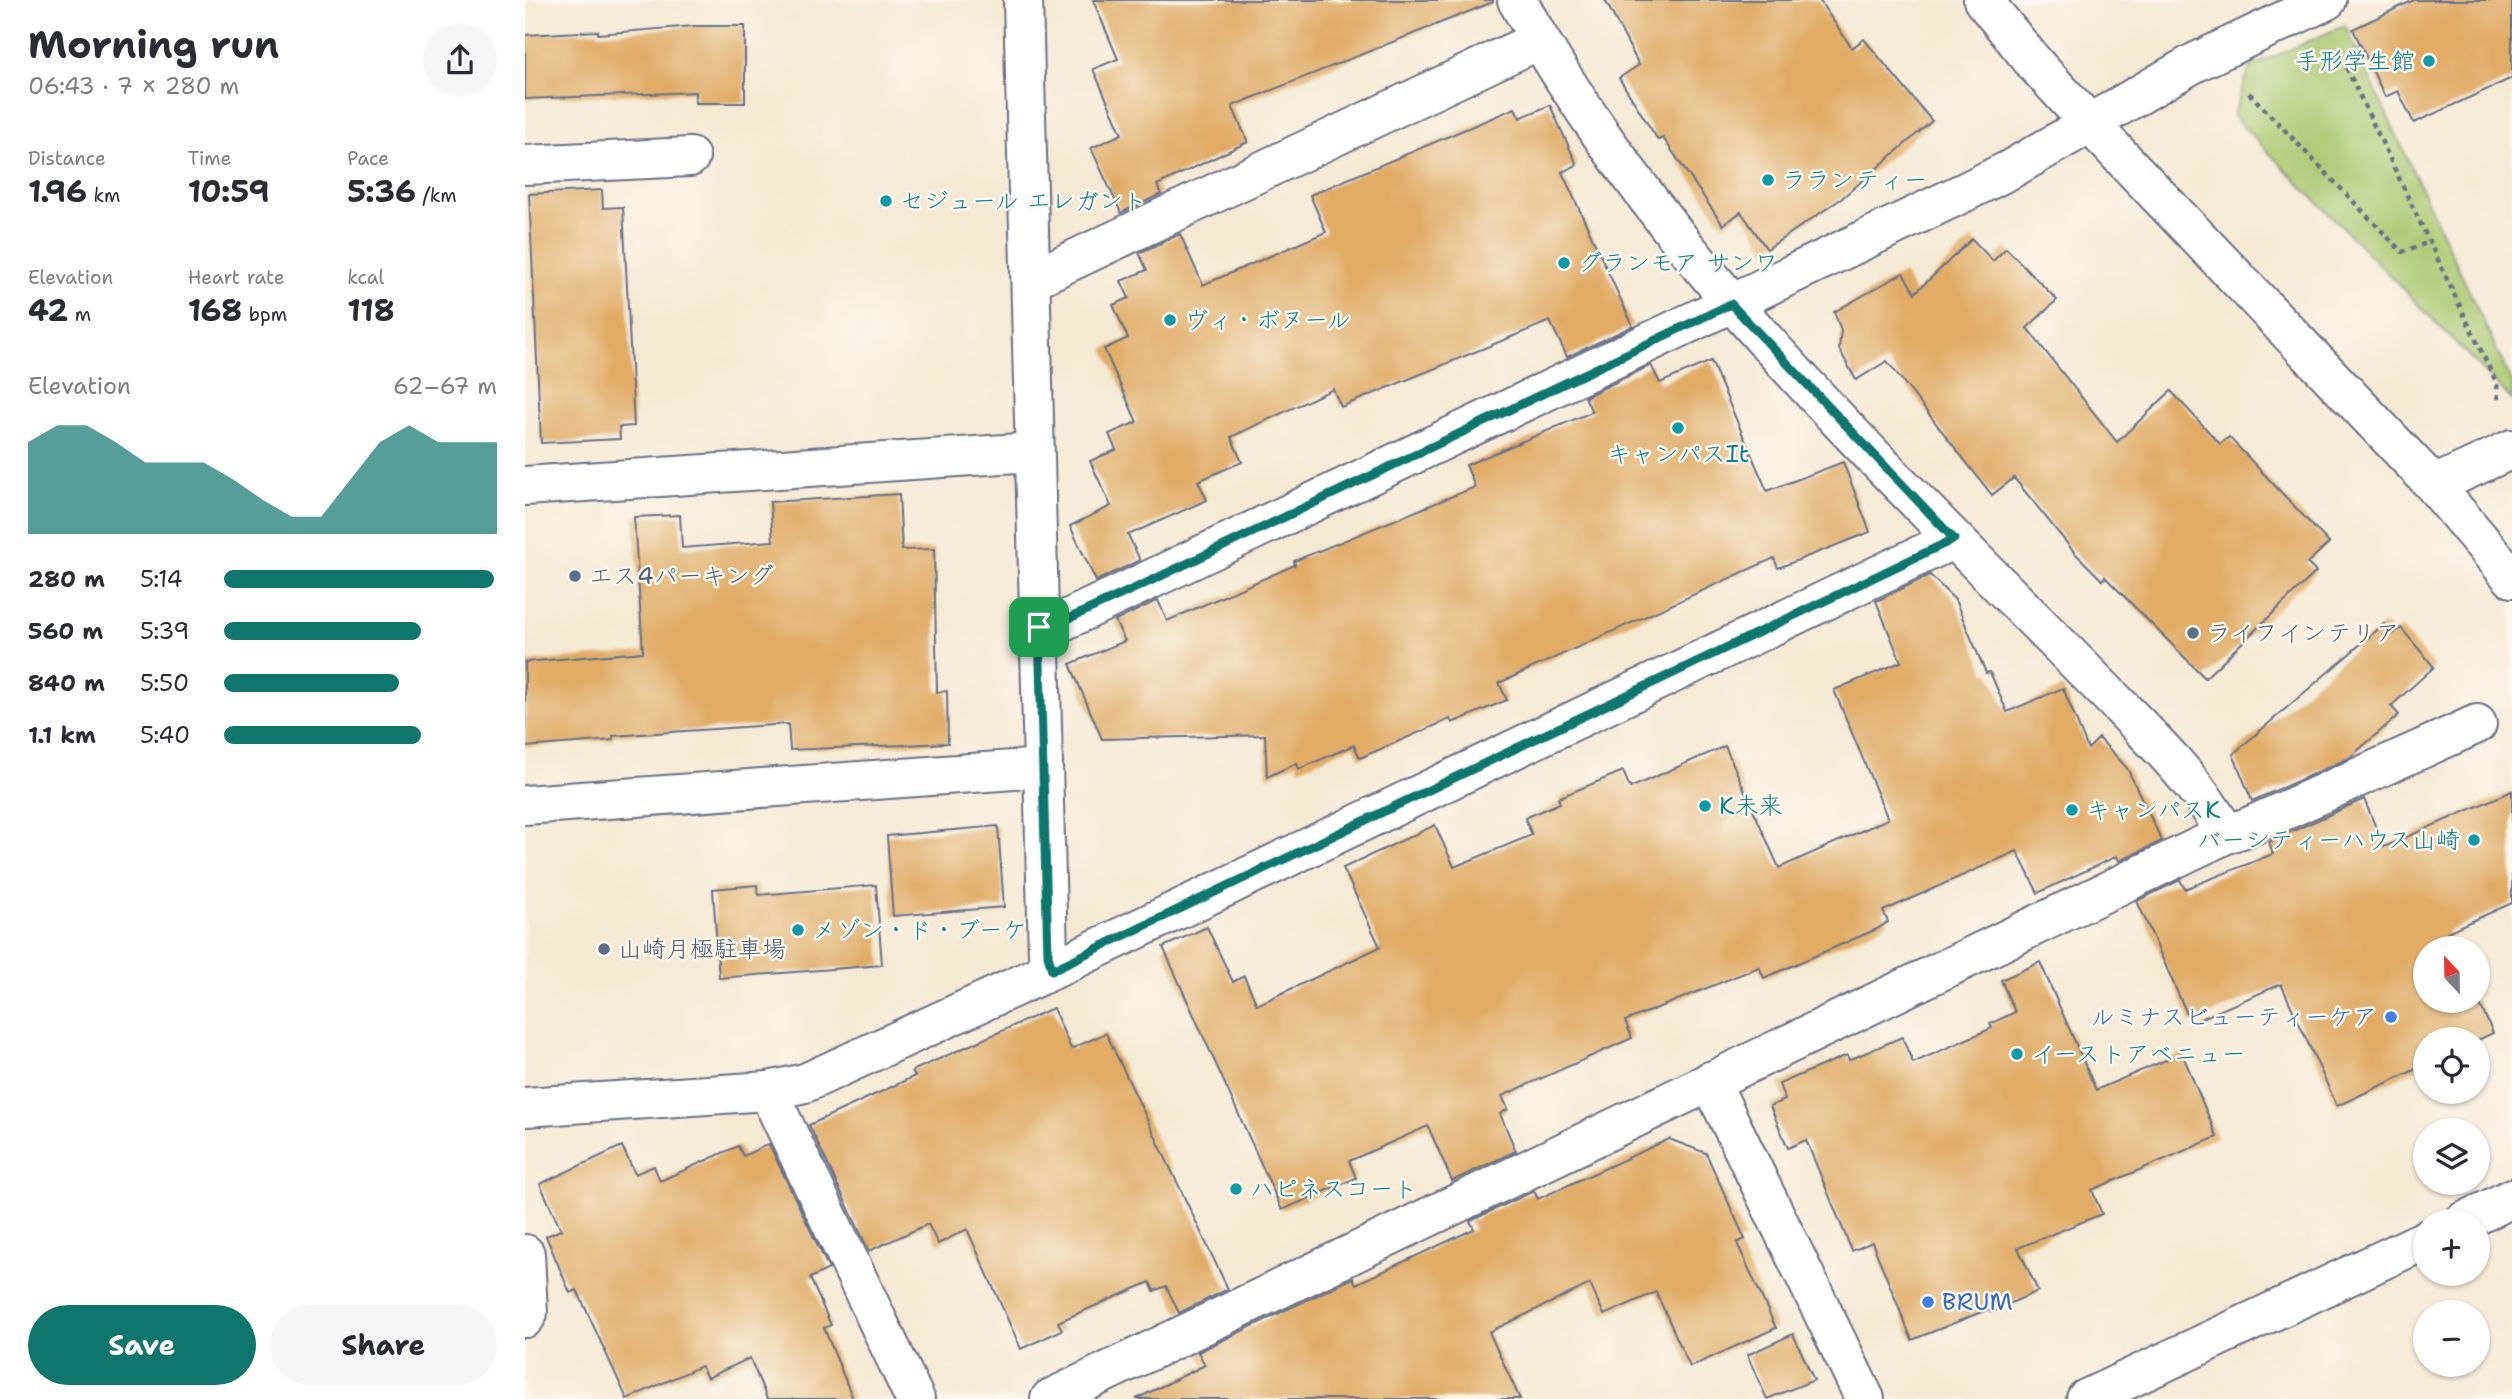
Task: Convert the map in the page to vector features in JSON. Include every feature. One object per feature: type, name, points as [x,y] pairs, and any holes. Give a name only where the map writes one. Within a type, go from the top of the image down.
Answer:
[{"type":"street","points":[[1023,0],[1042,768],[1048,955],[1052,970]]},
{"type":"street","points":[[1517,0],[1539,40],[1651,204],[1731,304],[1954,539],[2175,762],[2211,808],[2226,834]]},
{"type":"street","points":[[1983,0],[2035,64],[2090,124],[2434,485],[2512,578]]},
{"type":"street","points":[[1039,627],[1059,623],[1084,612],[2000,175],[2194,63],[2310,4]]},
{"type":"street","points":[[1031,280],[1539,40]]},
{"type":"street","points":[[525,166],[690,157]]},
{"type":"street","points":[[2434,485],[2512,449]]},
{"type":"street","points":[[525,486],[1034,452]]},
{"type":"street","points":[[525,1107],[768,1091],[805,1083],[848,1066],[1954,539]]},
{"type":"street","points":[[1050,1399],[2226,834],[2477,724]]},
{"type":"street","points":[[525,805],[1042,768]]},
{"type":"street","points":[[1710,1081],[1865,1399]]},
{"type":"street","points":[[768,1091],[915,1399]]},
{"type":"street","points":[[2490,1209],[2512,1198]]},
{"type":"street","points":[[2086,1399],[2413,1246]]},
{"type":"street","points":[[525,1254],[529,1312],[525,1318]]},
{"type":"path","points":[[2327,55],[2338,50],[2497,384],[2498,407]]},
{"type":"path","points":[[2258,85],[2246,89],[2402,252],[2429,242]]},
{"type":"green space","points":[[2345,25],[2512,383],[2512,400],[2233,116],[2250,67]]},
{"type":"building","points":[[1093,0],[1493,2],[1232,106],[1248,142],[1157,185],[1161,194],[1121,213],[1091,148],[1122,134],[1093,69],[1118,59]]},
{"type":"building","points":[[1605,0],[1819,0],[1852,48],[1864,39],[1932,121],[1841,199],[1767,249],[1741,212],[1723,225],[1663,138],[1658,140],[1619,78],[1639,65]]},
{"type":"building","name":"手形学生館","points":[[2414,0],[2512,0],[2512,78],[2414,123],[2398,91],[2385,97],[2353,29]]},
{"type":"building","points":[[694,26],[745,26],[745,103],[695,103],[695,92],[525,99],[525,35],[598,31],[598,34]]},
{"type":"building","points":[[1550,105],[1577,165],[1562,172],[1633,326],[1567,357],[1550,321],[1341,407],[1333,389],[1231,437],[1242,462],[1198,481],[1207,500],[1128,535],[1140,560],[1096,581],[1070,526],[1111,506],[1090,461],[1116,450],[1109,434],[1137,422],[1104,349],[1128,338],[1113,305],[1129,298],[1121,281],[1147,270],[1139,253],[1180,234],[1203,285],[1326,232],[1310,195],[1515,108],[1520,118]]},
{"type":"building","points":[[602,190],[603,208],[623,207],[634,426],[619,427],[620,439],[541,443],[529,194]]},
{"type":"building","points":[[1972,239],[1993,261],[2006,248],[2057,300],[2027,328],[2117,442],[2171,391],[2220,444],[2229,437],[2329,543],[2307,563],[2316,572],[2205,678],[2105,577],[2102,580],[2074,552],[2014,478],[1992,495],[1887,361],[1856,380],[1839,349],[1841,330],[1834,312],[1903,273],[1915,293]]},
{"type":"building","points":[[1711,361],[1767,491],[1843,462],[1870,532],[1778,568],[1774,558],[1499,683],[1507,700],[1452,723],[1450,719],[1360,758],[1354,745],[1299,769],[1297,763],[1267,777],[1265,735],[1102,739],[1070,664],[1125,641],[1115,621],[1158,600],[1167,621],[1295,565],[1294,561],[1475,487],[1466,465],[1592,412],[1585,397],[1651,365],[1660,383]]},
{"type":"building","points":[[899,494],[902,550],[934,549],[937,692],[947,691],[948,743],[790,750],[788,724],[613,736],[613,740],[525,747],[525,662],[643,652],[634,517],[680,515],[682,548],[773,541],[770,502]]},
{"type":"building","points":[[1930,575],[1955,600],[1986,673],[1990,672],[2007,712],[2063,688],[2088,749],[2099,738],[2127,768],[2162,841],[2119,861],[2117,856],[2038,893],[2017,851],[1883,911],[1888,922],[1877,929],[1764,978],[1759,967],[1625,1021],[1632,1038],[1502,1096],[1508,1109],[1500,1114],[1516,1151],[1452,1181],[1428,1126],[1349,1161],[1356,1178],[1282,1210],[1163,947],[1207,927],[1233,982],[1244,976],[1257,1005],[1380,947],[1343,868],[1435,825],[1454,867],[1532,835],[1525,818],[1560,803],[1558,798],[1623,771],[1630,788],[1725,746],[1779,868],[1888,819],[1834,690],[1901,662],[1876,601]]},
{"type":"building","points":[[2384,624],[2393,634],[2401,628],[2434,667],[2391,706],[2399,715],[2349,758],[2252,801],[2233,754]]},
{"type":"building","points":[[2512,791],[2512,903],[2447,932],[2449,936],[2413,936],[2413,1013],[2484,1013],[2493,1033],[2490,1034],[2490,1027],[2413,1027],[2413,1071],[2337,1106],[2281,984],[2191,1023],[2137,901],[2180,880],[2185,889],[2273,854],[2269,842],[2364,799],[2384,847]]},
{"type":"building","points":[[998,826],[1004,907],[893,916],[887,836]]},
{"type":"building","name":"メゾン・ド・ブーケ","points":[[757,885],[758,895],[876,885],[882,965],[719,978],[713,889]]},
{"type":"building","points":[[2040,962],[2096,1090],[2182,1053],[2217,1137],[2092,1190],[2102,1214],[2018,1248],[2038,1291],[1991,1312],[1989,1309],[1912,1340],[1872,1242],[1852,1251],[1806,1140],[1788,1148],[1770,1106],[1785,1100],[1779,1084],[1847,1055],[1849,1060],[1902,1037],[1913,1063],[1992,1028],[1990,1024],[2015,1012],[2001,980]]},
{"type":"building","points":[[1053,1008],[1071,1049],[1106,1033],[1228,1289],[1179,1313],[1166,1286],[1154,1291],[1150,1282],[1058,1322],[1062,1330],[1021,1349],[967,1229],[938,1244],[928,1224],[869,1251],[809,1125],[915,1076],[912,1071]]},
{"type":"building","points":[[1669,1139],[1706,1153],[1745,1239],[1737,1243],[1776,1328],[1690,1367],[1656,1292],[1604,1315],[1590,1284],[1489,1332],[1520,1399],[1136,1399],[1205,1365],[1198,1352],[1353,1278],[1356,1284],[1474,1229],[1470,1221],[1534,1191],[1538,1199]]},
{"type":"building","points":[[769,1144],[829,1269],[810,1278],[831,1325],[824,1328],[853,1399],[767,1399],[750,1358],[707,1378],[701,1366],[627,1399],[577,1290],[570,1293],[546,1236],[561,1230],[540,1184],[622,1146],[635,1174],[654,1166],[660,1181],[738,1146],[743,1156]]},
{"type":"building","points":[[1793,1334],[1814,1380],[1767,1399],[1747,1355]]},
{"type":"place","name":"手形学生館","points":[[2429,61]]},
{"type":"place","name":"ラランティー","points":[[1768,180]]},
{"type":"place","name":"セジュール エレガント","points":[[886,201]]},
{"type":"place","name":"グランモア サンワ","points":[[1564,263]]},
{"type":"place","name":"ヴィ・ボヌール","points":[[1170,320]]},
{"type":"place","name":"キャンパスIt","points":[[1678,428]]},
{"type":"place","name":"エス4パーキング","points":[[575,576]]},
{"type":"place","name":"ライフインテリア","points":[[2193,633]]},
{"type":"place","name":"K未来","points":[[1705,806]]},
{"type":"place","name":"キャンパスK","points":[[2072,810]]},
{"type":"place","name":"バーシティーハウス山崎","points":[[2474,840]]},
{"type":"place","name":"メゾン・ド・ブーケ","points":[[798,930]]},
{"type":"place","name":"山崎月極駐車場","points":[[604,949]]},
{"type":"place","name":"ルミナスビューティーケア","points":[[2391,1017]]},
{"type":"place","name":"イーストアベニュー","points":[[2017,1054]]},
{"type":"place","name":"ハピネスコート","points":[[1236,1189]]},
{"type":"place","name":"BRUM","points":[[1928,1302]]},
{"type":"route","points":[[1731,304],[1779,358],[1954,539],[1052,970],[1048,955],[1039,627],[1059,623],[1142,585],[1731,304]]}]
